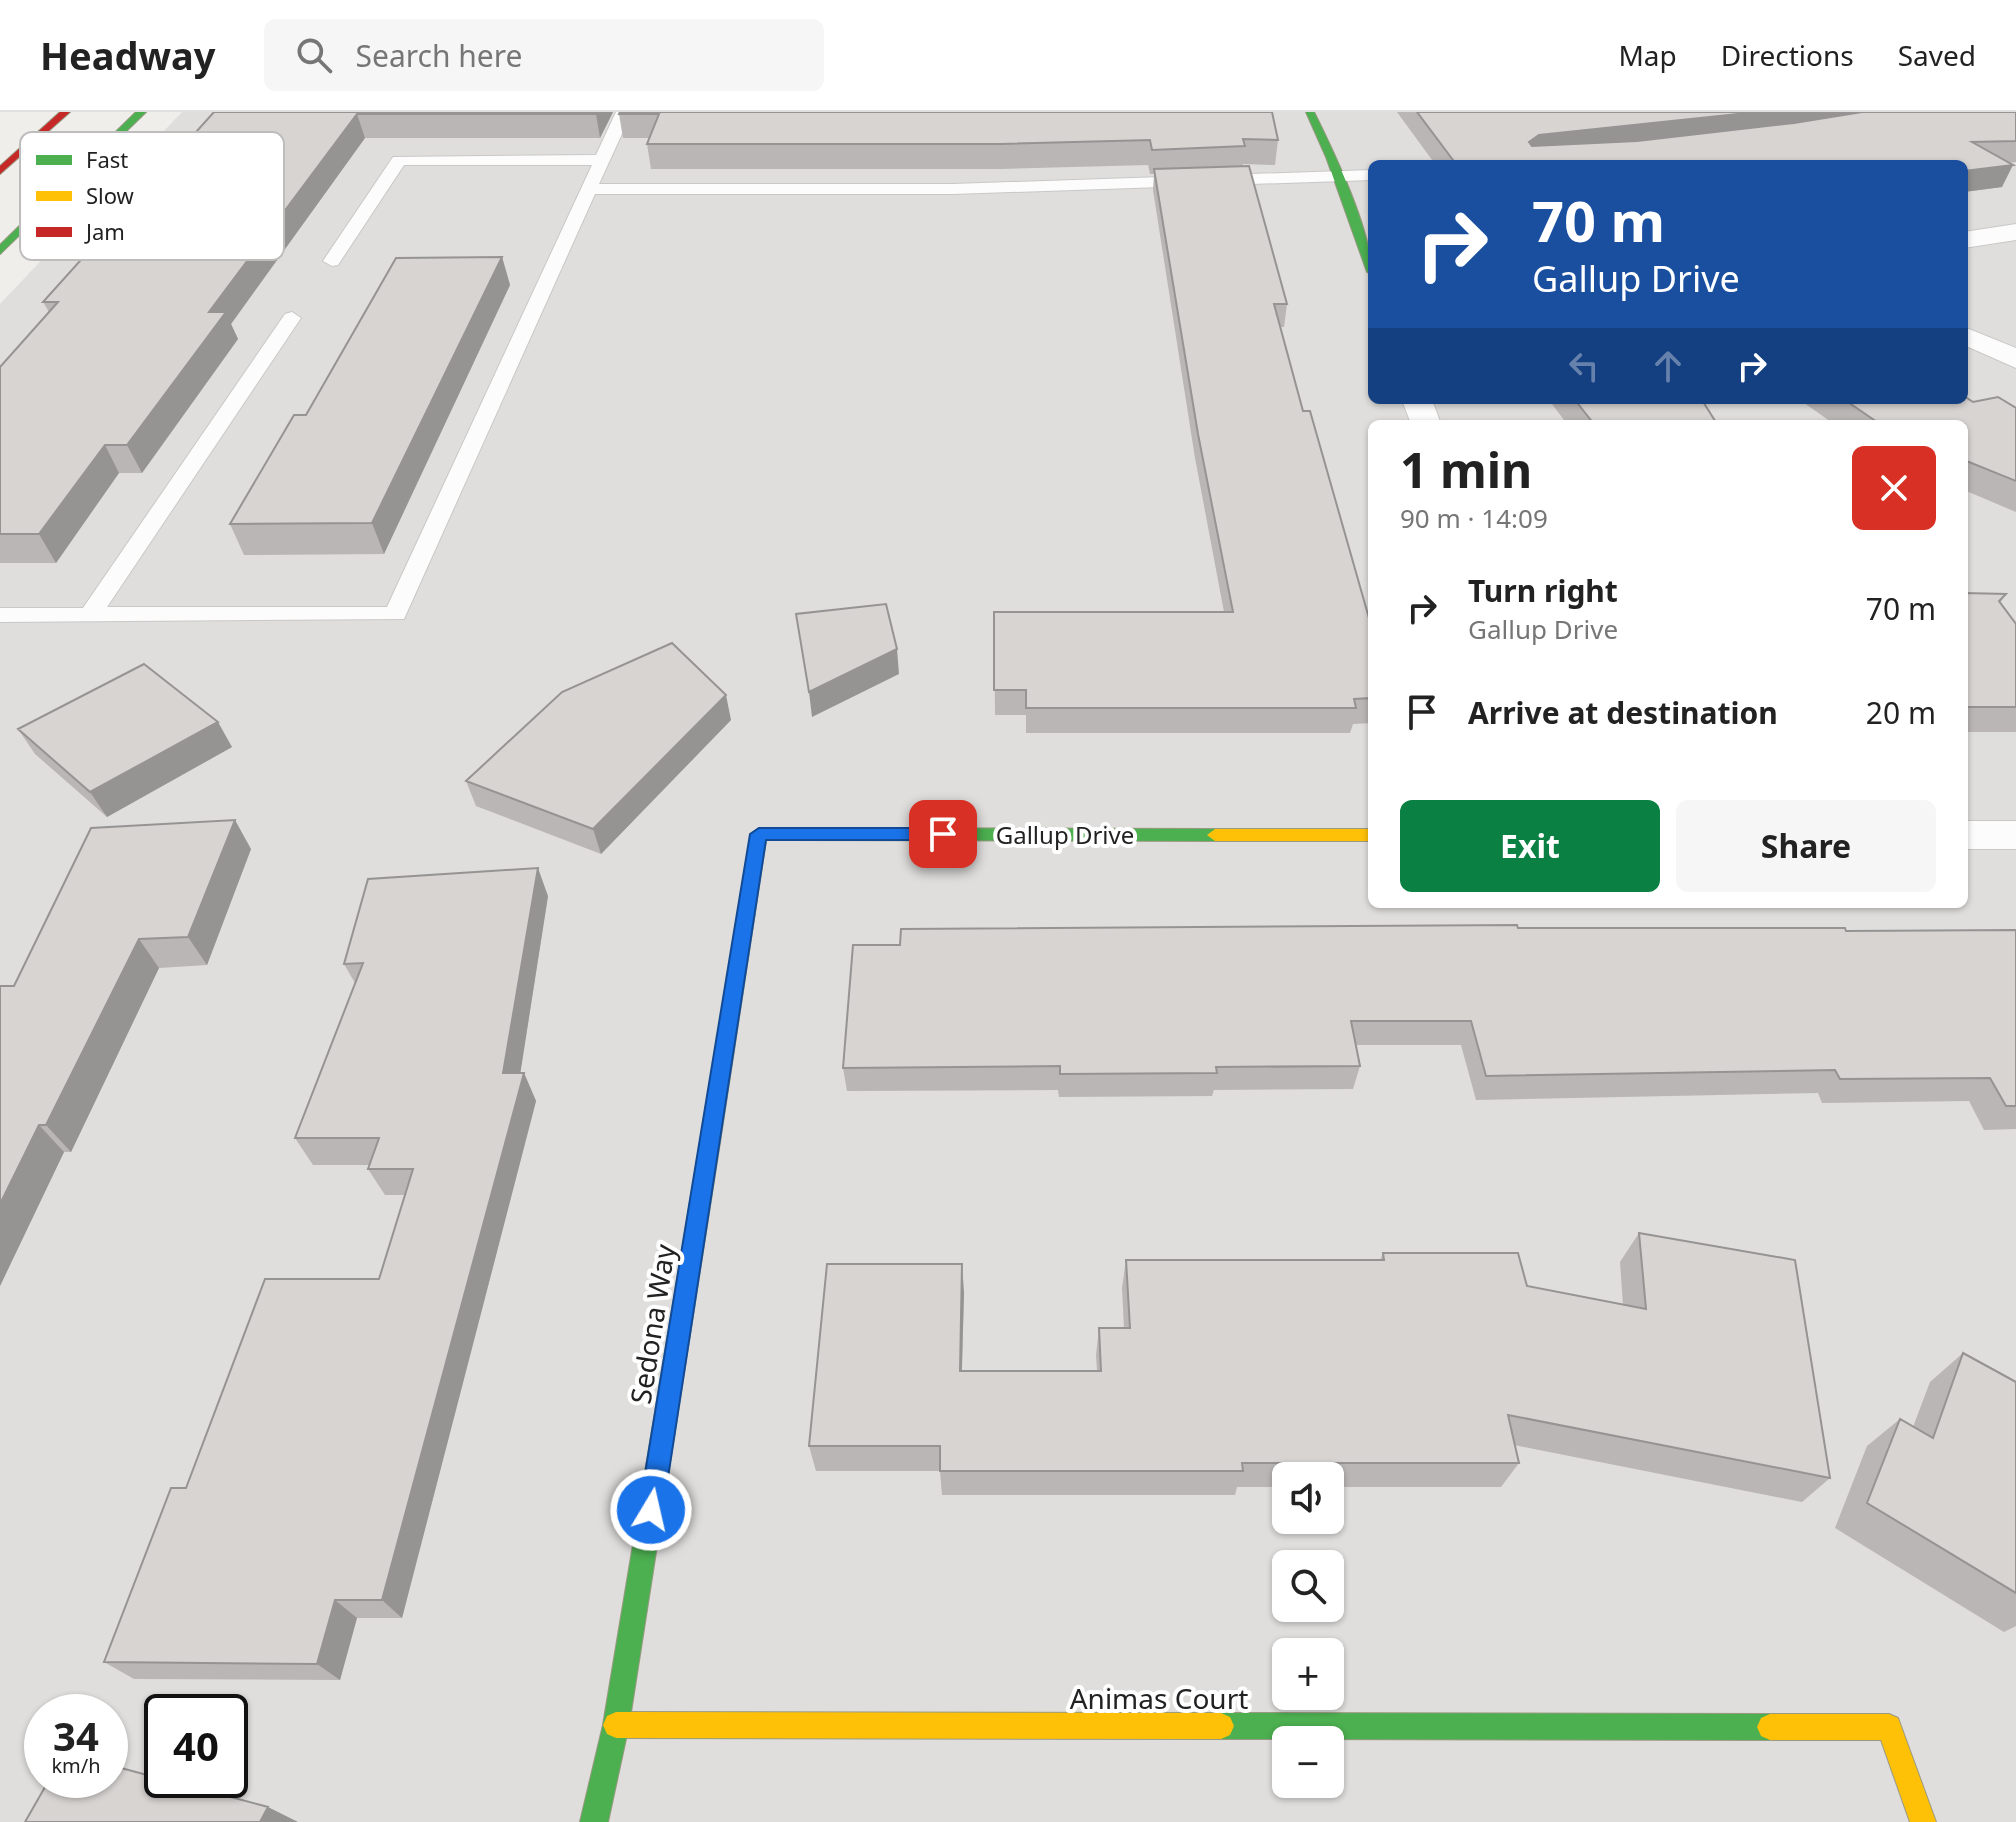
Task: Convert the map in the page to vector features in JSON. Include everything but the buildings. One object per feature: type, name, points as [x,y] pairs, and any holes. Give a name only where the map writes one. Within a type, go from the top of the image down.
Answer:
[{"type":"street","points":[[43,132],[65,112]]},
{"type":"street","points":[[121,132],[141,112]]},
{"type":"street","points":[[1310,112],[1338,177],[1368,261]]},
{"type":"street","points":[[0,171],[20,153]]},
{"type":"street","points":[[0,251],[20,231]]},
{"type":"street","points":[[1968,239],[2016,232]]},
{"type":"street","points":[[1968,337],[2016,359]]},
{"type":"street","name":"Gallup Drive","points":[[759,834],[1368,835]]},
{"type":"street","name":"Sedona Way","points":[[594,1822],[616,1725],[759,834]]},
{"type":"street","points":[[1968,835],[2016,835]]},
{"type":"street","name":"Animas Court","points":[[616,1725],[1889,1727],[1923,1822]]},
{"type":"lane","points":[[0,615],[396,614],[624,112]]},
{"type":"lane","points":[[332,261],[399,160],[602,160]]},
{"type":"lane","points":[[589,189],[968,189],[1368,175]]},
{"type":"lane","points":[[90,615],[292,318]]},
{"type":"shaded area","points":[[182,112],[2016,112],[2016,1822],[0,1822],[0,304],[42,260],[284,260],[284,132],[163,132]]},
{"type":"traffic: fast","points":[[121,132],[141,112]]},
{"type":"traffic: fast","points":[[1310,112],[1331,157],[1368,261]]},
{"type":"traffic: fast","points":[[0,251],[20,231]]},
{"type":"traffic: fast","points":[[784,834],[1215,835]]},
{"type":"traffic: fast","points":[[594,1822],[616,1725],[710,1142]]},
{"type":"traffic: fast","points":[[1221,1726],[1770,1727]]},
{"type":"traffic: slow","points":[[710,1142],[759,834],[784,834]]},
{"type":"traffic: slow","points":[[1215,835],[1368,835]]},
{"type":"traffic: slow","points":[[616,1725],[1221,1726]]},
{"type":"traffic: slow","points":[[1770,1727],[1889,1727],[1923,1822]]},
{"type":"traffic: jam","points":[[43,132],[65,112]]},
{"type":"traffic: jam","points":[[0,171],[20,153]]},
{"type":"route","points":[[651,1510],[759,834],[943,834]]}]
